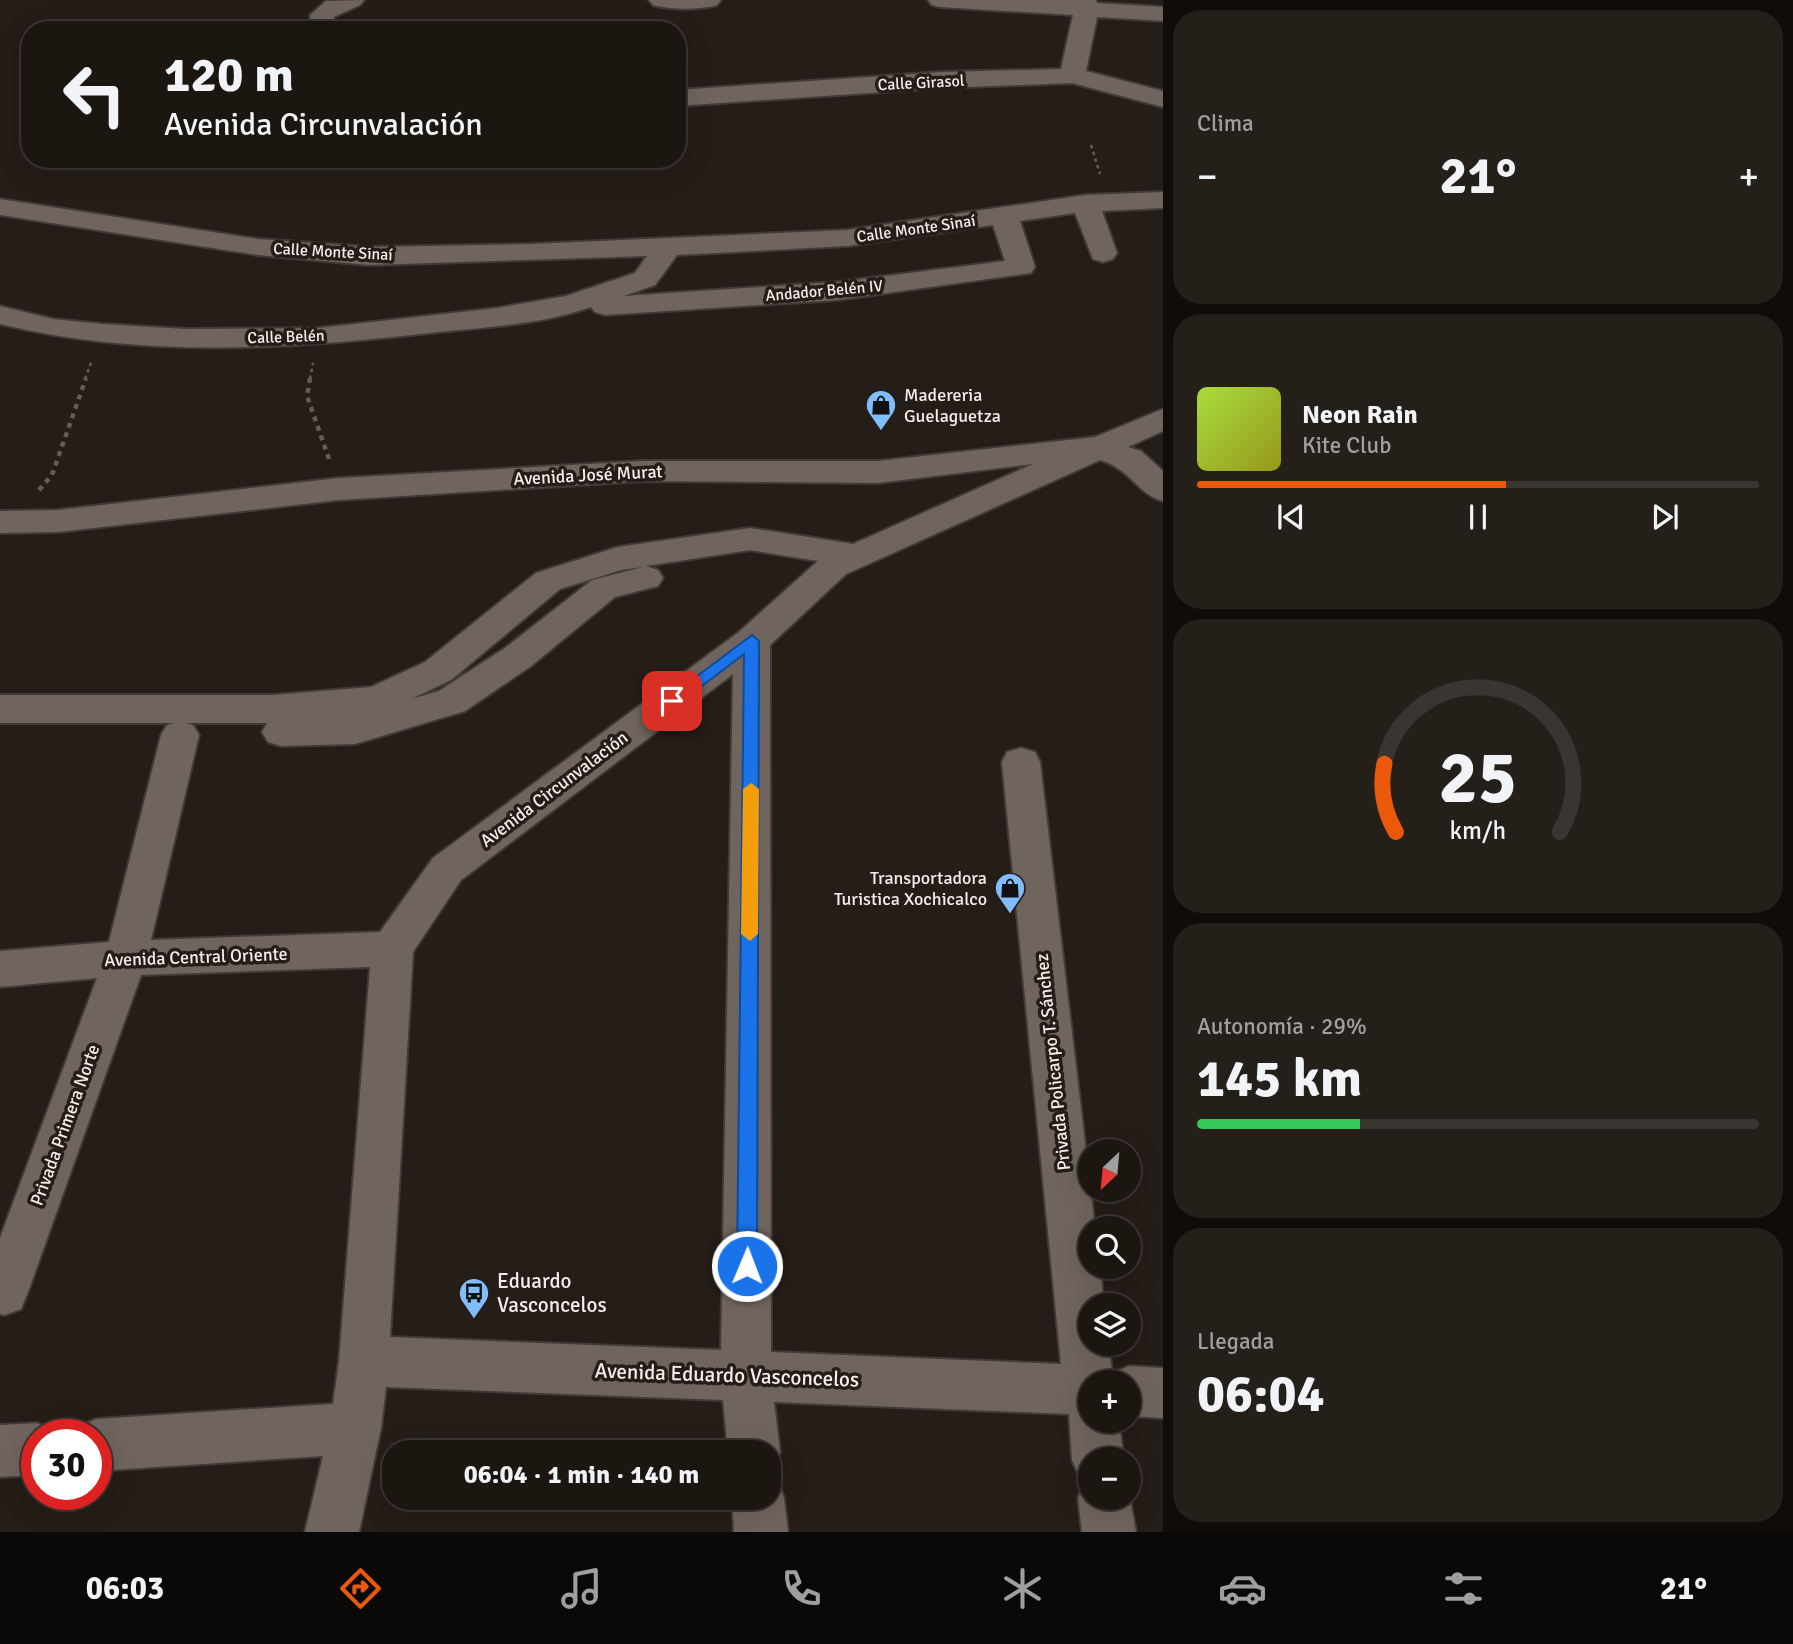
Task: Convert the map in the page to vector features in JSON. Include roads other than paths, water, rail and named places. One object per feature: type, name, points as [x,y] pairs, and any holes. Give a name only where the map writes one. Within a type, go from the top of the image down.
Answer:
[{"type":"street","points":[[322,21],[322,15],[334,6],[352,0]]},
{"type":"street","points":[[661,0],[709,0]]},
{"type":"street","points":[[940,0],[1086,4],[1163,14]]},
{"type":"street","points":[[1072,76],[1086,4]]},
{"type":"street","name":"Calle Girasol","points":[[686,97],[942,80],[1072,76],[1163,99]]},
{"type":"street","name":"Calle Monte Sinaí","points":[[0,207],[258,247],[369,256],[848,238],[1085,203],[1163,200]]},
{"type":"street","points":[[1085,203],[1103,253]]},
{"type":"street","name":"Andador Belén IV","points":[[572,304],[593,307],[837,291],[1021,267],[1004,215]]},
{"type":"street","points":[[572,304],[645,279],[669,246]]},
{"type":"street","name":"Calle Belén","points":[[0,315],[53,328],[102,333],[186,338],[318,337],[497,317],[572,304]]},
{"type":"street","points":[[1094,447],[1163,419]]},
{"type":"street","name":"Avenida José Murat","points":[[4,527],[339,489],[642,471],[878,472],[1094,447],[1130,458],[1163,489]]},
{"type":"street","name":"Avenida Circunvalación","points":[[392,949],[447,869],[752,641],[845,561],[1094,447]]},
{"type":"street","points":[[0,709],[272,709],[377,700],[438,671],[548,581],[618,559],[750,539],[845,561]]},
{"type":"street","points":[[0,730],[30,734],[180,734],[355,730],[452,701],[518,657],[604,588],[750,554],[845,561]]},
{"type":"street","points":[[752,641],[746,1375],[753,1440]]},
{"type":"street","name":"Privada Primera Norte","points":[[4,1292],[126,958],[180,734]]},
{"type":"street","name":"Privada Policarpo T. Sánchez","points":[[1021,762],[1094,1370]]},
{"type":"street","points":[[332,1532],[355,1427],[364,1362],[392,949]]},
{"type":"street","name":"Avenida Central Oriente","points":[[0,969],[126,958],[392,949]]},
{"type":"street","name":"Avenida Eduardo Vasconcelos","points":[[364,1362],[746,1375],[1078,1398]]},
{"type":"street","name":"Avenida Eduardo Vasconcelos","points":[[1141,1395],[1163,1393]]},
{"type":"street","points":[[112,1444],[355,1427]]},
{"type":"street","points":[[0,1451],[21,1450]]},
{"type":"street","points":[[759,1510],[761,1532]]},
{"type":"street","points":[[1106,1510],[1109,1532]]},
{"type":"place","name":"Madereria Guelaguetza","points":[[881,432]]},
{"type":"place","name":"Transportadora Turistica Xochicalco","points":[[1010,915]]},
{"type":"place","name":"Eduardo Vasconcelos","points":[[474,1320]]}]
